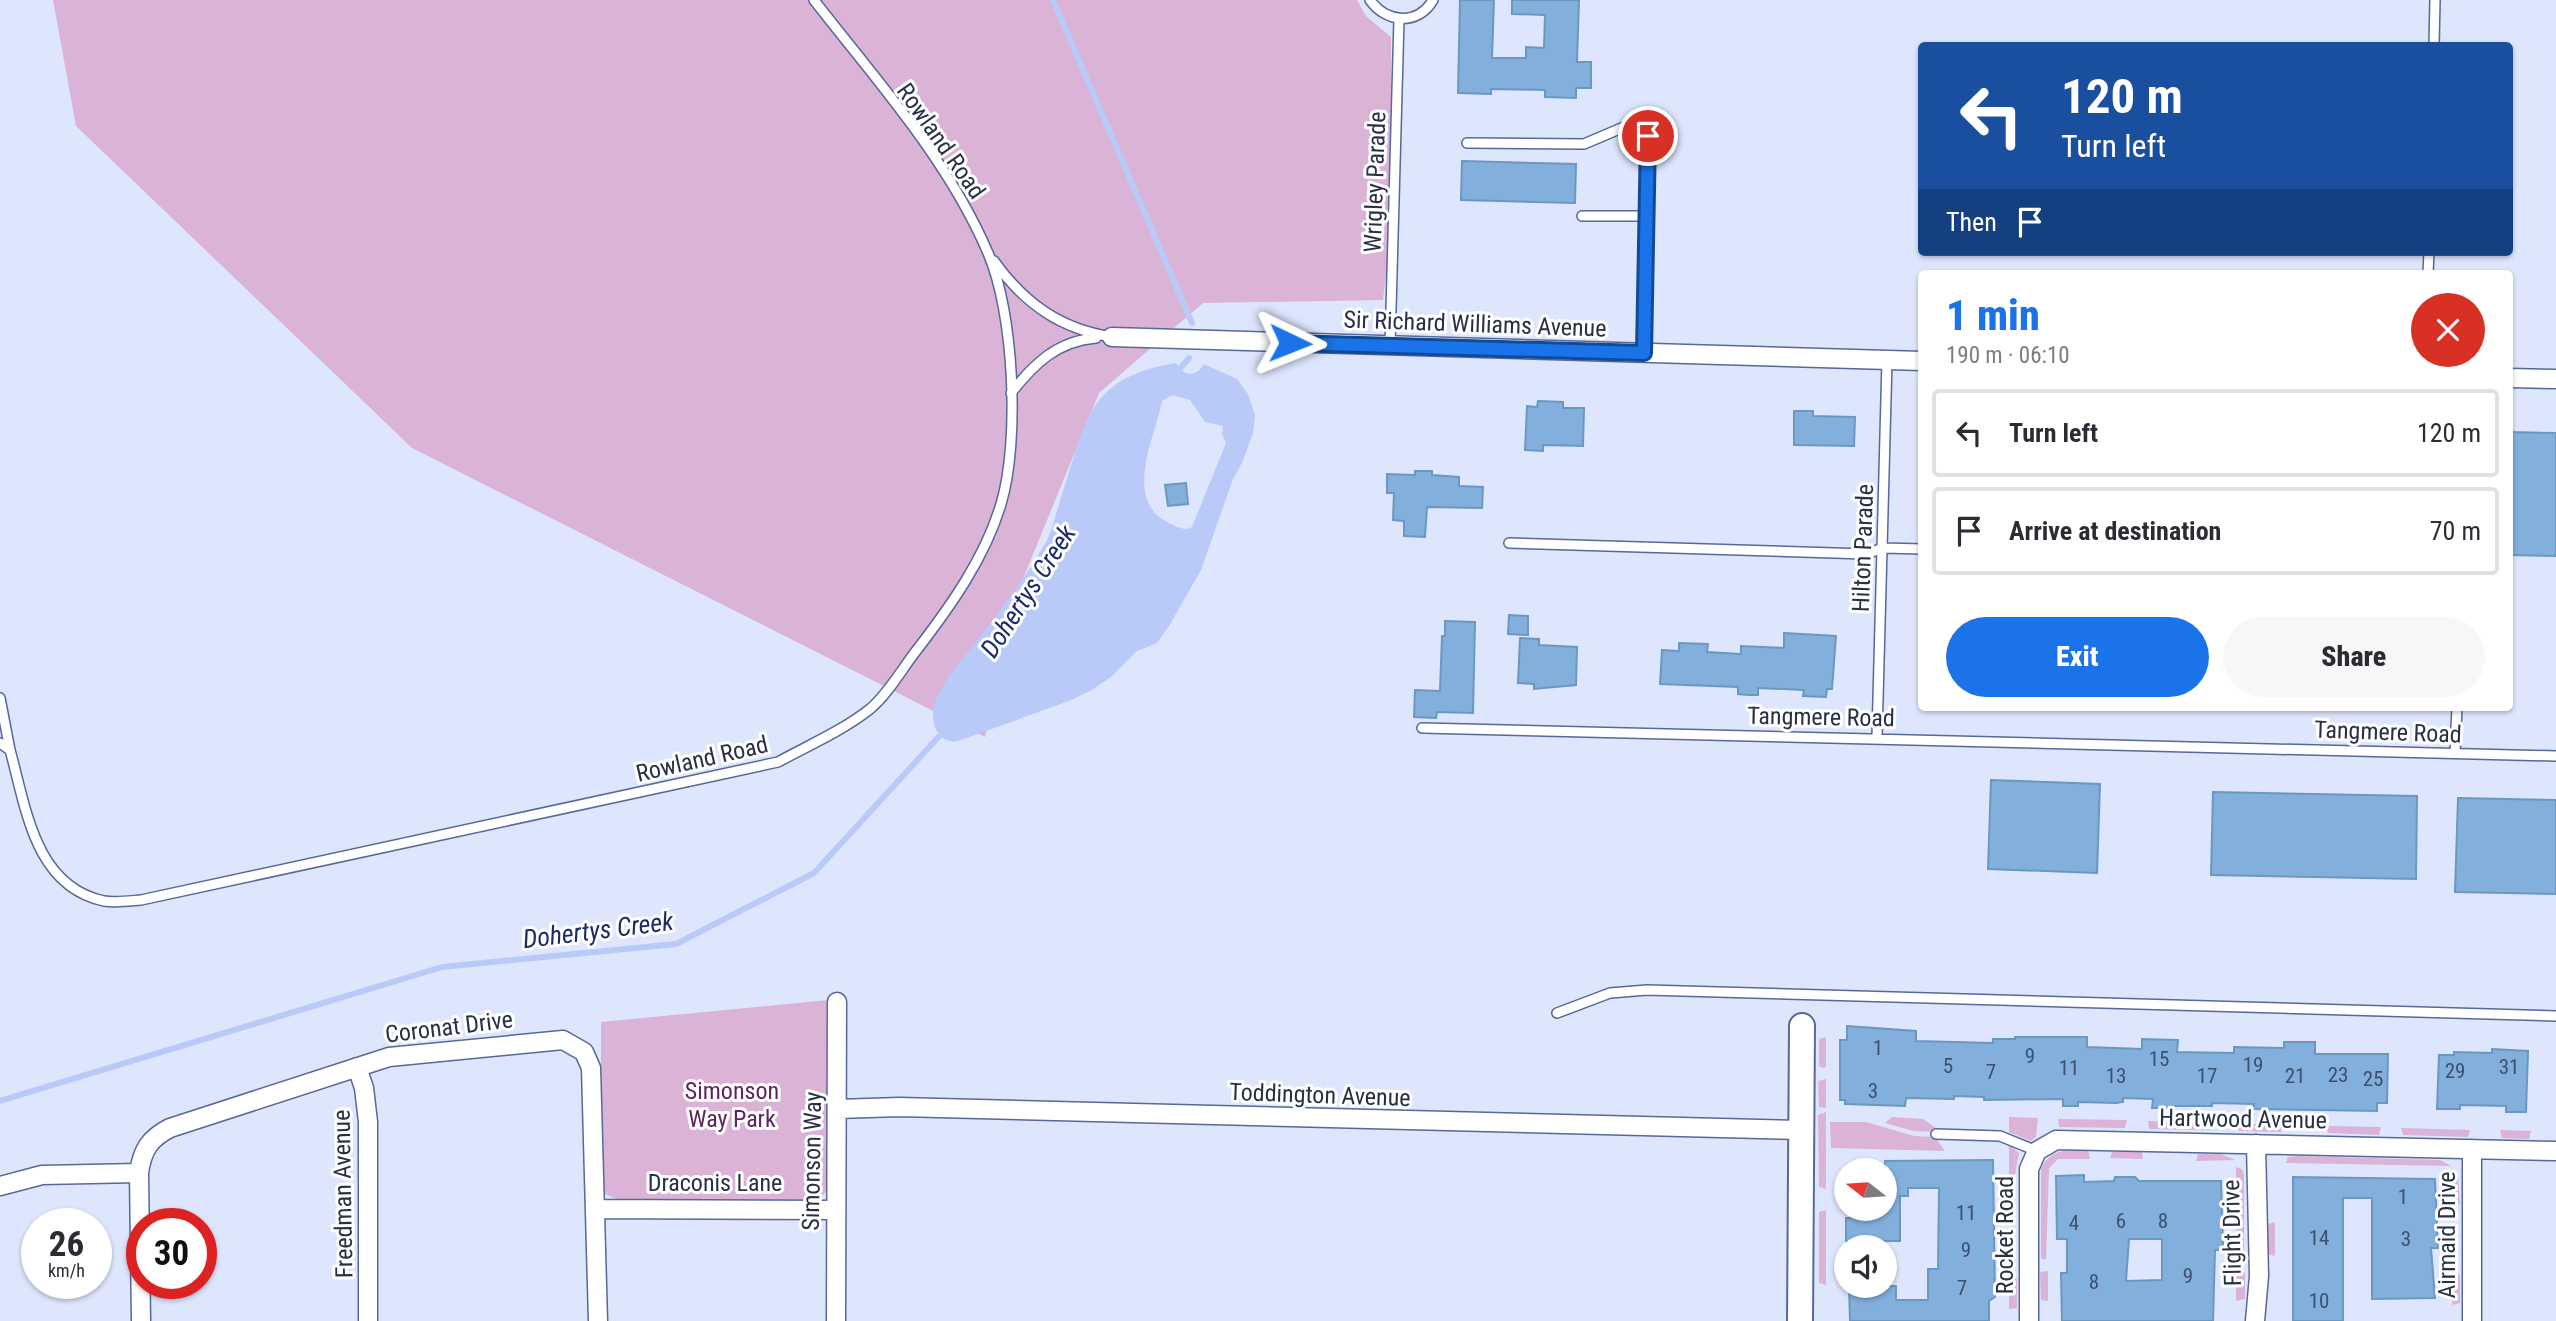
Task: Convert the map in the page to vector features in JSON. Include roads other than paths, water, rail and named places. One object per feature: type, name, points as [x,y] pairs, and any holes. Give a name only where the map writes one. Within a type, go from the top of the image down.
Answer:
[{"type":"street","name":"Sir Richard Williams Avenue","points":[[1112,337],[1918,361]]},
{"type":"street","points":[[2513,378],[2556,379]]},
{"type":"street","name":"Simonson Way","points":[[836,1321],[837,1002]]},
{"type":"street","points":[[1800,1321],[1802,1026]]},
{"type":"street","name":"Coronat Drive","points":[[139,1173],[150,1141],[170,1128],[389,1057],[553,1040],[577,1045],[588,1059],[593,1084],[598,1321]]},
{"type":"street","name":"Freedman Avenue","points":[[357,1067],[364,1088],[368,1122],[368,1321]]},
{"type":"street","name":"Toddington Avenue","points":[[838,1109],[899,1108],[1801,1130]]},
{"type":"street","name":"Hartwood Avenue","points":[[2037,1151],[2049,1142],[2068,1139],[2556,1151]]},
{"type":"street","name":"Flight Drive","points":[[2255,1321],[2259,1276],[2256,1144]]},
{"type":"street","name":"Airmaid Drive","points":[[2472,1149],[2472,1321]]},
{"type":"street","name":"Rocket Road","points":[[2029,1321],[2029,1169],[2037,1151]]},
{"type":"street","points":[[0,1185],[42,1175],[139,1173],[141,1321]]},
{"type":"street","name":"Draconis Lane","points":[[595,1209],[836,1210]]},
{"type":"lane","name":"Rowland Road","points":[[0,698],[10,750],[36,845],[55,873],[79,893],[106,902],[141,900],[778,762],[841,729],[872,707],[943,617],[964,583],[1001,504],[1008,457],[1011,394],[1003,304],[989,255],[955,187],[814,0]]},
{"type":"lane","points":[[1370,0],[1378,10],[1399,19],[1422,13],[1433,0]]},
{"type":"lane","points":[[2434,42],[2435,0]]},
{"type":"lane","name":"Wrigley Parade","points":[[1390,346],[1399,19]]},
{"type":"lane","points":[[1467,144],[1584,144],[1624,127],[1645,130],[1648,136],[1644,353]]},
{"type":"lane","points":[[1581,216],[1647,216]]},
{"type":"lane","points":[[989,255],[1004,276],[1037,309],[1065,325],[1112,337]]},
{"type":"lane","points":[[1011,394],[1032,366],[1052,352],[1087,339],[1112,337]]},
{"type":"lane","name":"Hilton Parade","points":[[1877,737],[1887,360]]},
{"type":"lane","points":[[1509,543],[1866,554],[1883,548],[1918,548]]},
{"type":"lane","points":[[2455,753],[2457,711]]},
{"type":"lane","name":"Tangmere Road","points":[[1422,728],[1877,737],[2556,756]]},
{"type":"lane","points":[[0,743],[10,750]]},
{"type":"lane","points":[[1557,1013],[1610,993],[1647,990],[2556,1016]]},
{"type":"lane","points":[[1936,1135],[2000,1136],[2037,1151]]},
{"type":"water","points":[[1176,363],[1182,371],[1190,374],[1197,372],[1204,364],[1237,379],[1248,394],[1255,415],[1253,433],[1233,479],[1201,570],[1157,643],[1137,651],[1111,677],[1090,691],[958,741],[944,739],[939,735],[934,722],[936,700],[949,677],[1012,594],[1046,542],[1076,450],[1093,409],[1105,393],[1122,380],[1145,370]],"holes":[[[1172,395],[1190,400],[1205,422],[1223,426],[1222,434],[1226,443],[1192,527],[1187,529],[1167,522],[1154,512],[1144,483],[1145,466],[1162,401]]]},
{"type":"waterway","name":"Dohertys Creek","points":[[1053,0],[1192,323]]},
{"type":"waterway","name":"Dohertys Creek","points":[[1176,373],[1189,358]]},
{"type":"waterway","name":"Dohertys Creek","points":[[0,1101],[442,967],[676,944],[814,873],[944,731]]},
{"type":"park label","name":"Simonson Way Park","points":[[732,1105]]}]
